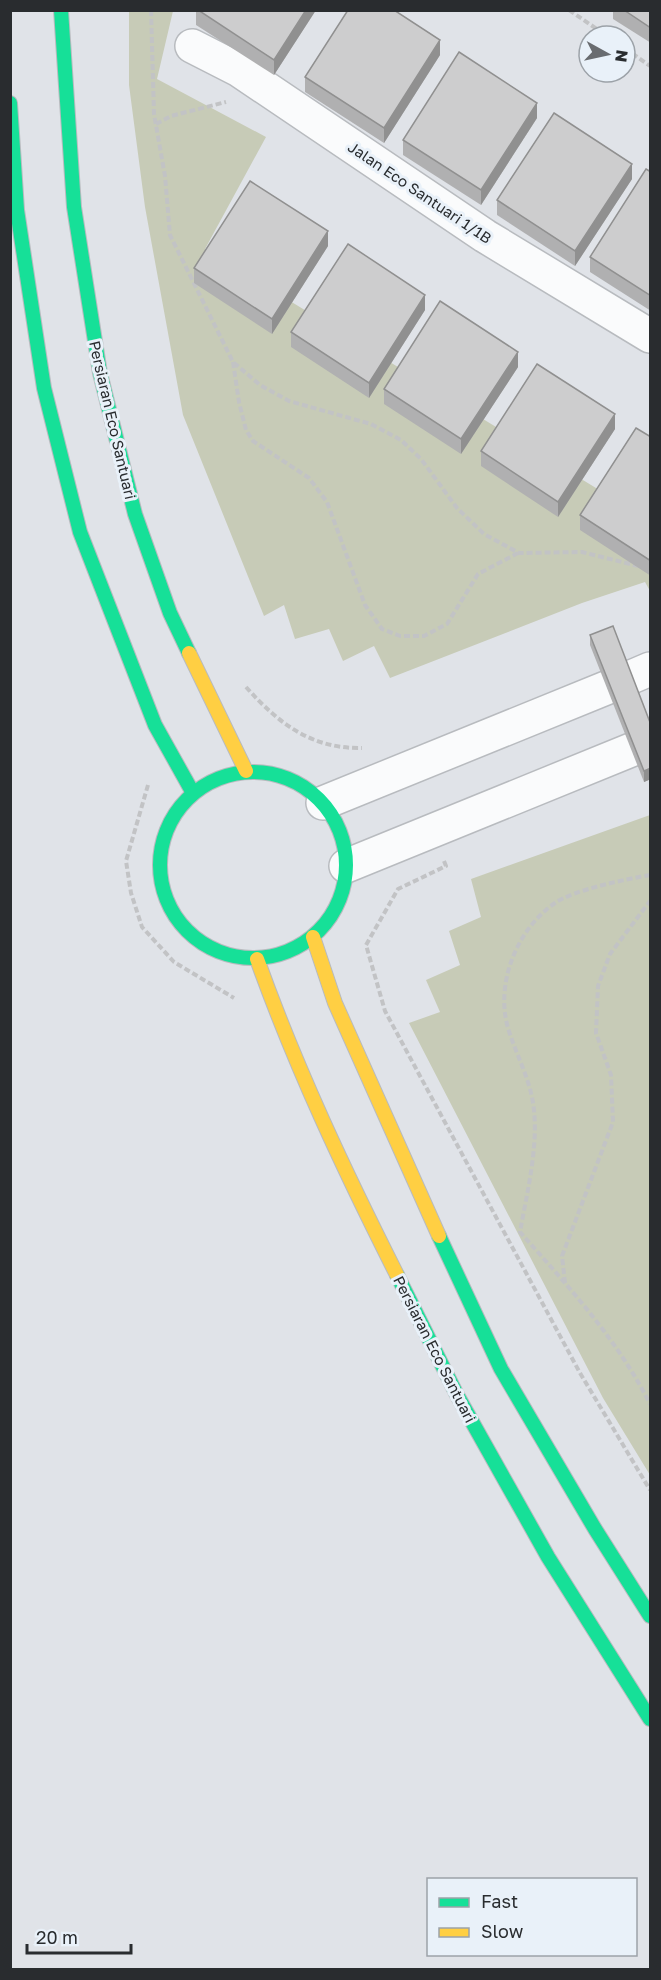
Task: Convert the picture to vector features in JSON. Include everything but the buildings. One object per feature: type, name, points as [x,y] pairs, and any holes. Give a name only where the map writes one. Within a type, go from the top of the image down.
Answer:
[{"type":"street","name":"Persiaran Eco Santuari","points":[[61,10],[67,70],[74,207],[100,373],[135,514],[166,602],[246,771]]},
{"type":"street","name":"Jalan Eco Santuari 1/1B","points":[[192,46],[239,70],[485,236],[651,336]]},
{"type":"street","points":[[10,103],[17,210],[42,377],[80,532],[155,725],[193,793]]},
{"type":"street","points":[[323,803],[628,678]]},
{"type":"street","points":[[346,866],[631,750]]},
{"type":"street","points":[[246,771],[275,774],[301,785],[323,803],[336,822],[343,843],[346,866],[338,901],[331,918],[313,937],[287,953],[257,959],[229,956],[202,945],[180,925],[165,900],[159,871],[162,842],[174,815],[193,793],[218,778],[246,771]]},
{"type":"street","points":[[313,937],[335,1003],[353,1045],[501,1369],[595,1528],[651,1616]]},
{"type":"street","name":"Persiaran Eco Santuari","points":[[257,959],[279,1021],[343,1168],[457,1395],[548,1557],[651,1719]]},
{"type":"path","points":[[150,10],[156,124],[165,176],[170,235],[233,362],[238,402],[246,430],[254,441],[309,478],[327,502],[365,605],[382,629],[400,636],[424,636],[447,624],[478,574],[519,553],[582,552],[639,567]]},
{"type":"path","points":[[568,10],[589,24]]},
{"type":"path","points":[[637,56],[651,66]]},
{"type":"path","points":[[156,124],[171,116],[211,108],[263,86]]},
{"type":"path","points":[[233,362],[260,385],[289,401],[371,424],[401,440],[421,459],[457,508],[484,534],[519,553]]},
{"type":"path","points":[[651,875],[614,882],[555,902],[528,929],[510,962],[503,997],[508,1027],[529,1084],[534,1111],[528,1188],[520,1232],[565,1283],[637,1377],[651,1404]]},
{"type":"path","points":[[565,1283],[562,1256],[613,1122],[611,1075],[596,1033],[598,986],[610,954],[651,901]]},
{"type":"green space","points":[[129,11],[173,11],[157,79],[266,137],[205,249],[650,521],[650,591],[645,582],[582,603],[390,678],[374,646],[343,661],[329,629],[295,639],[284,605],[264,616],[183,415],[145,207],[129,85]]},
{"type":"green space","points":[[650,815],[650,1475],[603,1398],[409,1023],[440,1012],[426,980],[460,965],[449,931],[481,917],[471,879]]},
{"type":"traffic: fast","points":[[61,10],[74,207],[100,373],[135,514],[170,613],[189,653]]},
{"type":"traffic: fast","points":[[10,103],[17,210],[44,388],[80,532],[155,725],[193,793]]},
{"type":"traffic: fast","points":[[253,772],[289,779],[319,799],[339,829],[346,865],[339,901],[319,931],[289,951],[253,958],[217,951],[187,931],[167,901],[160,865],[167,829],[187,799],[217,779],[253,772]]},
{"type":"traffic: fast","points":[[439,1236],[501,1369],[595,1529],[650,1616]]},
{"type":"traffic: fast","points":[[397,1275],[457,1395],[548,1557],[650,1719]]},
{"type":"traffic: slow","points":[[189,653],[246,771]]},
{"type":"traffic: slow","points":[[313,937],[335,1003],[439,1236]]},
{"type":"traffic: slow","points":[[257,959],[322,1119],[397,1275]]}]
